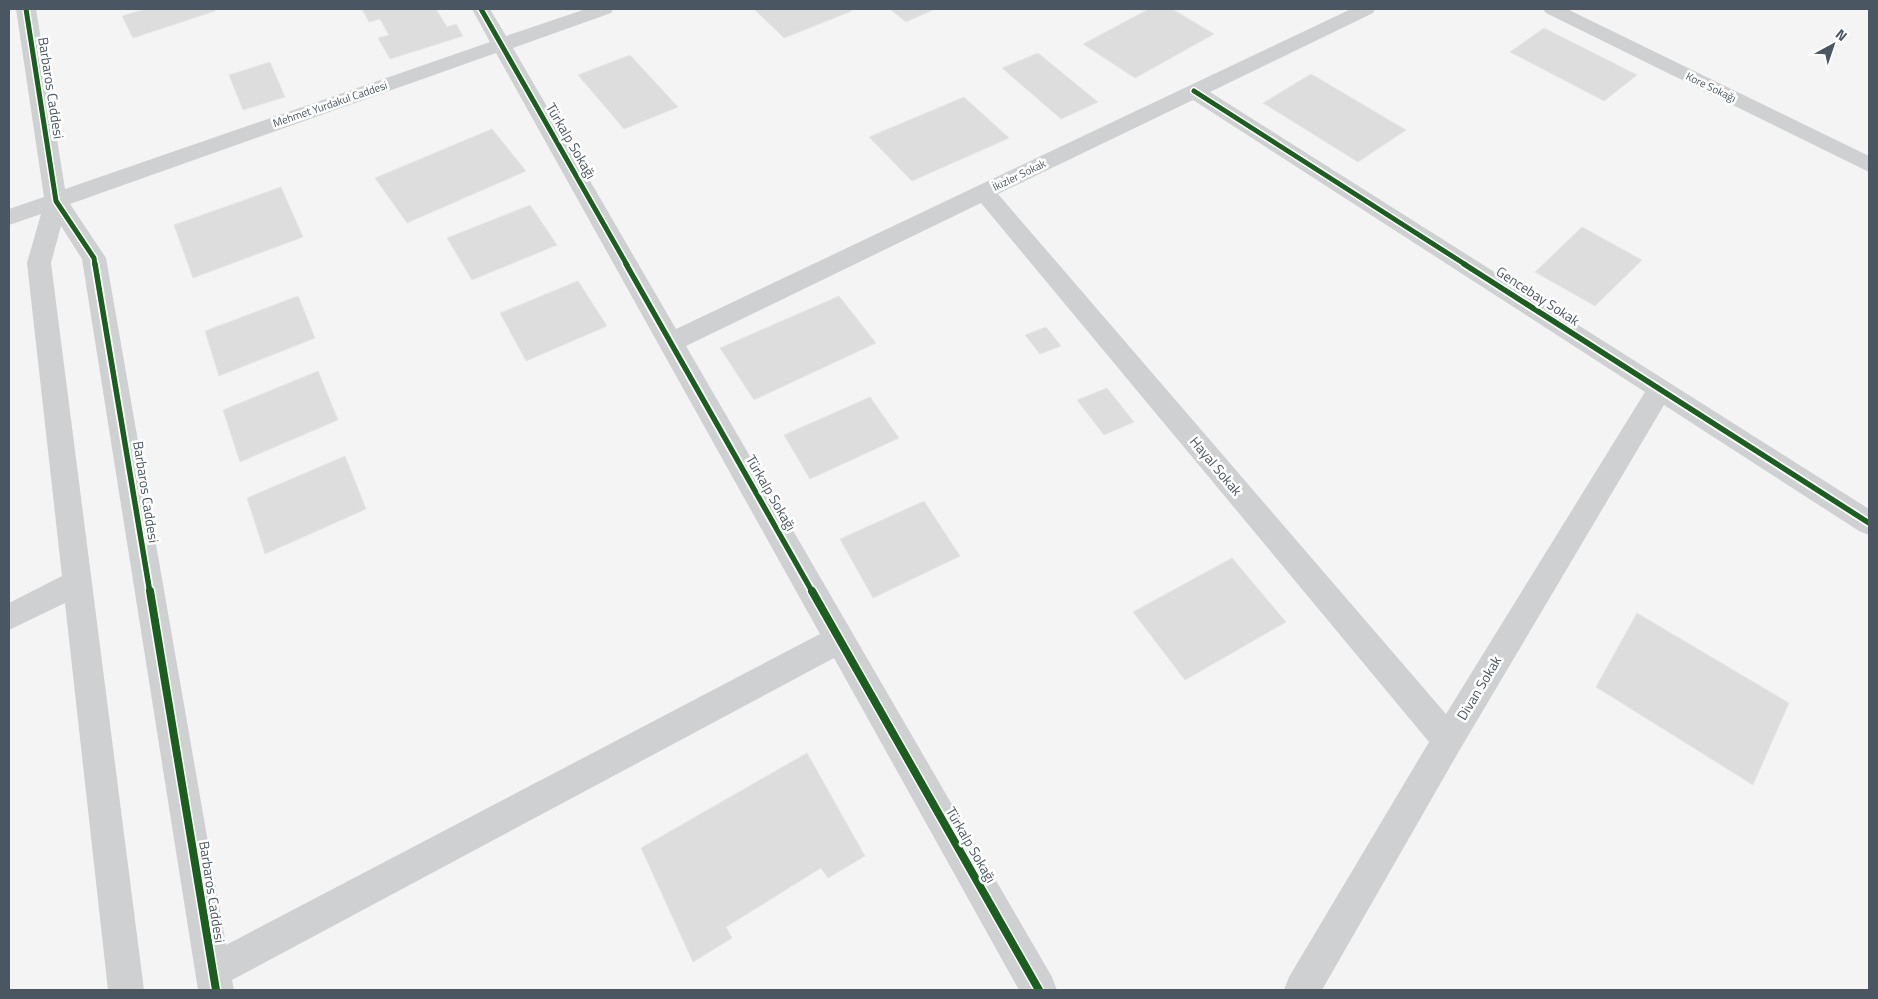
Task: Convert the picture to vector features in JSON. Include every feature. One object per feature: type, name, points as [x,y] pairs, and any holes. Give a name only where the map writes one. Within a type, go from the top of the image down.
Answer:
[{"type":"street","name":"Barbaros Caddesi","points":[[26,9],[56,201],[39,263],[126,990]]},
{"type":"street","name":"Türkalp Sokağı","points":[[481,9],[1039,990]]},
{"type":"street","name":"Mehmet Yurdakul Caddesi","points":[[9,217],[604,9]]},
{"type":"street","name":"İkizler Sokak","points":[[671,342],[1366,9]]},
{"type":"street","name":"Kore Sokağı","points":[[1553,9],[1869,165]]},
{"type":"street","name":"Gencebay Sokak","points":[[1194,91],[1869,523]]},
{"type":"street","name":"Hayal Sokak","points":[[984,192],[1448,740]]},
{"type":"street","name":"Barbaros Caddesi","points":[[56,201],[94,258],[215,981]]},
{"type":"street","name":"Divan Sokak","points":[[1302,990],[1448,740],[1660,389]]},
{"type":"street","points":[[9,617],[76,584]]},
{"type":"street","points":[[215,981],[840,639]]},
{"type":"building","points":[[145,9],[214,9],[215,11],[133,38],[122,16]]},
{"type":"building","points":[[362,9],[436,9],[447,27],[456,24],[463,36],[390,59],[378,38],[389,35],[380,19],[369,22]]},
{"type":"building","points":[[754,9],[849,9],[852,11],[784,38]]},
{"type":"building","points":[[890,9],[935,9],[906,22]]},
{"type":"building","points":[[1149,9],[1172,9],[1214,34],[1135,78],[1083,44]]},
{"type":"building","points":[[1544,28],[1637,75],[1604,101],[1510,52]]},
{"type":"building","points":[[1038,53],[1098,102],[1061,119],[1002,68]]},
{"type":"building","points":[[630,55],[678,107],[624,129],[578,75]]},
{"type":"building","points":[[270,62],[285,97],[243,110],[229,75]]},
{"type":"building","points":[[1311,74],[1406,130],[1358,162],[1263,103]]},
{"type":"building","points":[[964,97],[1009,138],[912,181],[869,137]]},
{"type":"building","points":[[492,129],[526,171],[407,223],[375,178]]},
{"type":"building","points":[[281,187],[303,237],[193,278],[174,225]]},
{"type":"building","points":[[530,205],[557,245],[472,280],[447,238]]},
{"type":"building","points":[[1582,227],[1642,260],[1595,306],[1535,272]]},
{"type":"building","points":[[578,281],[607,326],[526,361],[500,313]]},
{"type":"building","points":[[298,296],[315,338],[219,376],[205,331]]},
{"type":"building","points":[[839,296],[876,343],[754,400],[720,348]]},
{"type":"building","points":[[1046,327],[1061,346],[1040,354],[1025,335]]},
{"type":"building","points":[[318,371],[338,420],[240,462],[223,410]]},
{"type":"building","points":[[1107,388],[1134,422],[1104,435],[1077,400]]},
{"type":"building","points":[[870,397],[899,438],[810,479],[784,435]]},
{"type":"building","points":[[345,456],[366,509],[265,554],[247,498]]},
{"type":"building","points":[[924,501],[960,556],[873,598],[840,539]]},
{"type":"building","points":[[1232,558],[1286,622],[1185,680],[1133,612]]},
{"type":"building","points":[[1637,613],[1789,703],[1753,785],[1596,687]]},
{"type":"building","points":[[807,753],[865,856],[828,878],[821,868],[726,927],[732,938],[693,962],[641,848]]},
{"type":"cycle path","points":[[26,9],[56,201],[94,258],[216,990]]},
{"type":"cycle path","points":[[481,9],[1039,990]]},
{"type":"cycle path","points":[[1194,91],[1869,523]]}]
